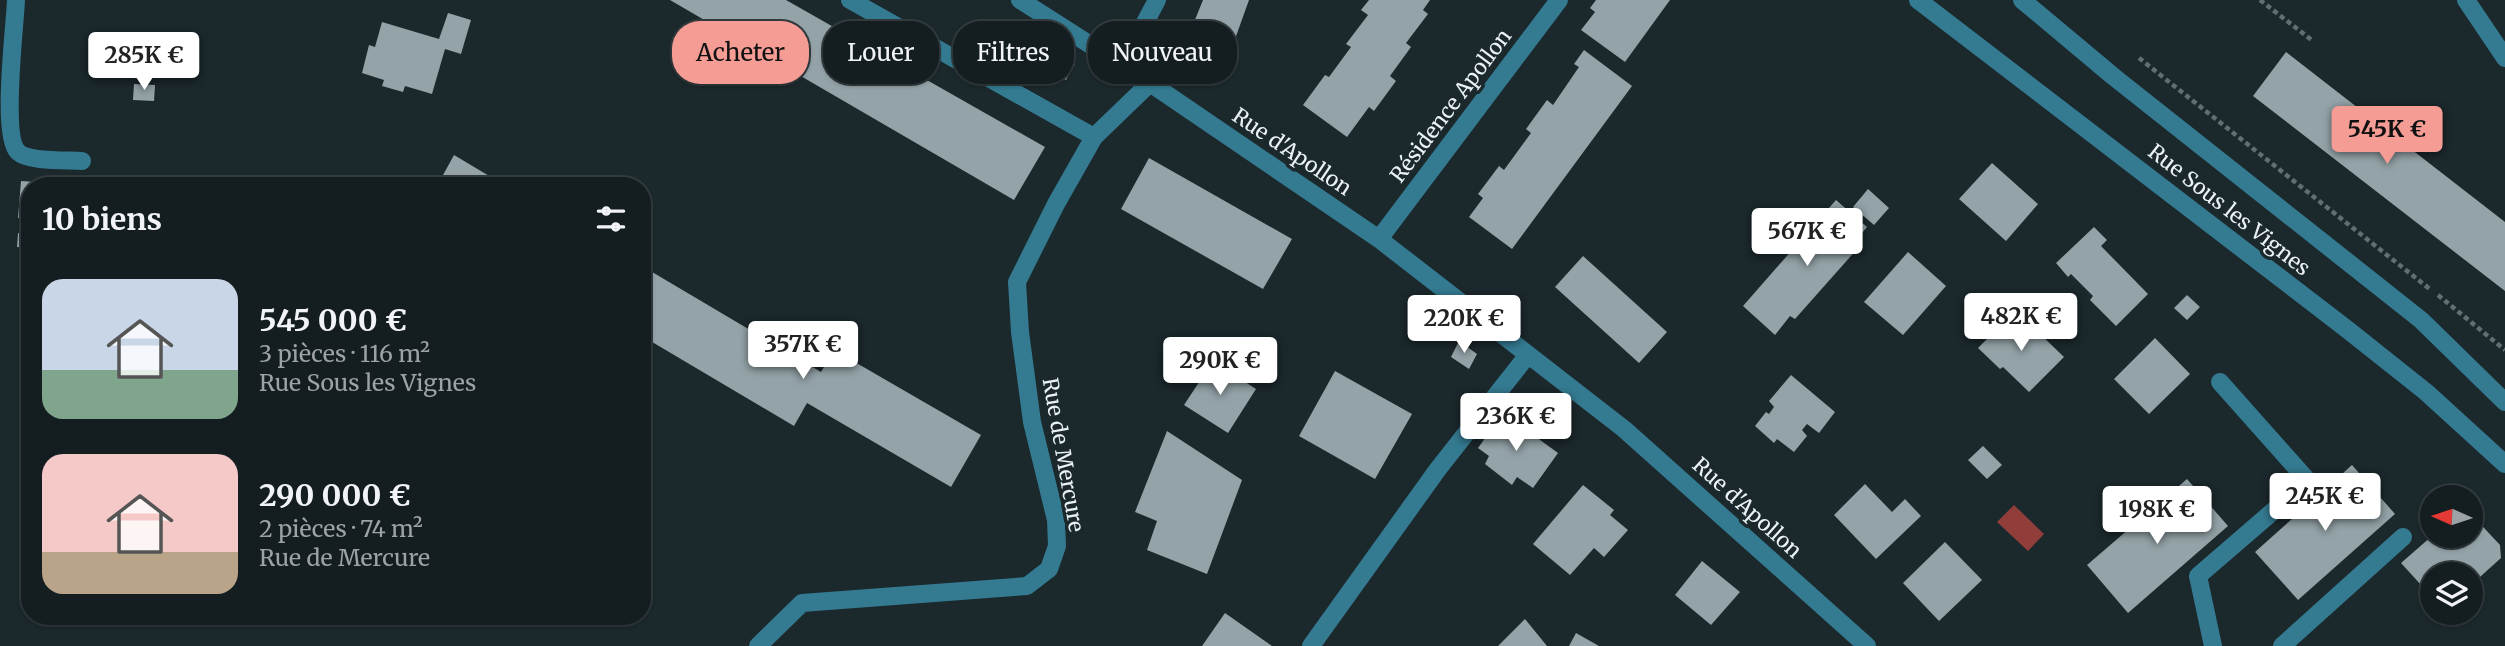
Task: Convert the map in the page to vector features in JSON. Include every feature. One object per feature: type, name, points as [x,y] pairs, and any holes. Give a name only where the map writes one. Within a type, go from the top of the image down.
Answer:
[{"type":"street","points":[[16,0],[10,102],[11,141],[18,153],[29,158],[82,161]]},
{"type":"street","points":[[850,0],[1094,137]]},
{"type":"street","name":"Rue d'Apollon","points":[[1020,0],[1088,44]]},
{"type":"street","points":[[1146,21],[1157,0]]},
{"type":"street","name":"Résidence Apollon","points":[[1379,239],[1559,0]]},
{"type":"street","name":"Rue Sous les Vignes","points":[[1918,0],[2348,330],[2426,392],[2505,464]]},
{"type":"street","name":"Rue Sous les Vignes","points":[[2022,0],[2114,77],[2421,320],[2505,402]]},
{"type":"street","points":[[2466,0],[2505,58]]},
{"type":"street","name":"Rue de Mercure","points":[[758,646],[802,603],[1027,586],[1049,569],[1057,545],[1056,520],[1032,422],[1020,331],[1017,282],[1056,204],[1094,137],[1149,84]]},
{"type":"street","name":"Rue d'Apollon","points":[[1151,84],[1379,239],[1624,429],[1867,646]]},
{"type":"street","points":[[1311,646],[1438,468],[1527,356]]},
{"type":"street","points":[[2213,646],[2198,576],[2308,481],[2220,382]]},
{"type":"street","points":[[2282,646],[2403,537]]},
{"type":"path","points":[[2260,0],[2313,41]]},
{"type":"shaded area","points":[[2014,505],[2044,534],[2028,551],[1997,522]]},
{"type":"building","points":[[670,0],[786,0],[823,21],[823,84],[934,84],[1045,147],[1014,200],[809,81],[809,21],[706,21]]},
{"type":"building","points":[[1203,0],[1249,0],[1237,33],[1237,21],[1194,21]]},
{"type":"building","points":[[1369,0],[1430,0],[1423,10],[1428,14],[1406,43],[1411,47],[1390,76],[1396,81],[1374,111],[1369,107],[1347,137],[1303,105],[1325,75],[1329,77],[1351,47],[1346,44],[1368,15],[1361,10]]},
{"type":"building","points":[[1596,0],[1670,0],[1625,62],[1581,30],[1595,12],[1590,8]]},
{"type":"building","points":[[448,13],[471,20],[461,54],[445,49],[432,94],[405,86],[403,92],[382,86],[384,80],[362,73],[369,45],[375,47],[382,22],[439,39]]},
{"type":"building","points":[[1584,50],[1632,86],[1512,249],[1469,217],[1483,198],[1478,194],[1499,166],[1504,170],[1531,133],[1526,129],[1547,100],[1553,105],[1579,67],[1574,64]]},
{"type":"building","points":[[2286,52],[2505,222],[2505,291],[2253,96]]},
{"type":"building","points":[[134,84],[155,85],[154,101],[133,100]]},
{"type":"building","points":[[454,155],[491,177],[442,177]]},
{"type":"building","points":[[1149,158],[1292,239],[1263,289],[1121,209]]},
{"type":"building","points":[[1992,163],[2038,204],[2006,241],[1959,199]]},
{"type":"building","points":[[21,181],[21,218],[18,218]]},
{"type":"building","points":[[1868,189],[1889,208],[1874,225],[1853,207]]},
{"type":"building","points":[[1836,200],[1867,227],[1853,244],[1858,248],[1795,319],[1790,316],[1775,335],[1743,306]]},
{"type":"building","points":[[2094,227],[2107,240],[2101,246],[2148,294],[2116,326],[2090,300],[2093,296],[2071,274],[2068,277],[2056,263]]},
{"type":"building","points":[[18,233],[21,233],[21,247],[17,247]]},
{"type":"building","points":[[1908,252],[1946,286],[1903,335],[1864,302]]},
{"type":"building","points":[[1583,256],[1667,332],[1639,363],[1555,287]]},
{"type":"building","points":[[651,271],[821,372],[834,350],[981,435],[951,487],[807,403],[794,426],[651,341]]},
{"type":"building","points":[[2187,295],[2200,307],[2187,320],[2174,308]]},
{"type":"building","points":[[2013,313],[2034,335],[2037,331],[2064,357],[2029,392],[1978,348]]},
{"type":"building","points":[[2155,338],[2190,374],[2149,414],[2114,379]]},
{"type":"building","points":[[1459,341],[1477,354],[1469,369],[1451,357]]},
{"type":"building","points":[[1213,361],[1256,389],[1228,433],[1184,405]]},
{"type":"building","points":[[1335,371],[1412,414],[1375,479],[1299,436]]},
{"type":"building","points":[[1791,375],[1835,412],[1819,433],[1807,424],[1802,430],[1807,436],[1794,452],[1777,439],[1774,443],[1755,426],[1766,412],[1769,414],[1774,407],[1769,401]]},
{"type":"building","points":[[1503,413],[1558,453],[1533,488],[1517,477],[1512,485],[1485,464],[1489,456],[1478,448]]},
{"type":"building","points":[[1167,431],[1242,480],[1207,574],[1147,550],[1157,521],[1135,512]]},
{"type":"building","points":[[1983,446],[2002,465],[1987,479],[1968,460]]},
{"type":"building","points":[[2352,465],[2395,514],[2298,600],[2255,552]]},
{"type":"building","points":[[2187,479],[2228,526],[2128,613],[2087,565]]},
{"type":"building","points":[[1865,484],[1892,512],[1905,499],[1921,516],[1876,559],[1834,515]]},
{"type":"building","points":[[1583,485],[1614,510],[1610,515],[1628,530],[1604,557],[1594,548],[1570,575],[1533,544]]},
{"type":"building","points":[[2483,527],[2500,545],[2501,558],[2483,574],[2483,562],[2420,562],[2420,584],[2401,563],[2420,546],[2483,548]]},
{"type":"building","points":[[1945,542],[1982,580],[1939,621],[1903,583]]},
{"type":"building","points":[[1702,561],[1740,592],[1711,625],[1675,595]]},
{"type":"building","points":[[1225,613],[1272,646],[1202,646]]},
{"type":"building","points":[[1525,619],[1547,646],[1498,646]]},
{"type":"building","points":[[1576,633],[1599,646],[1569,646]]}]
